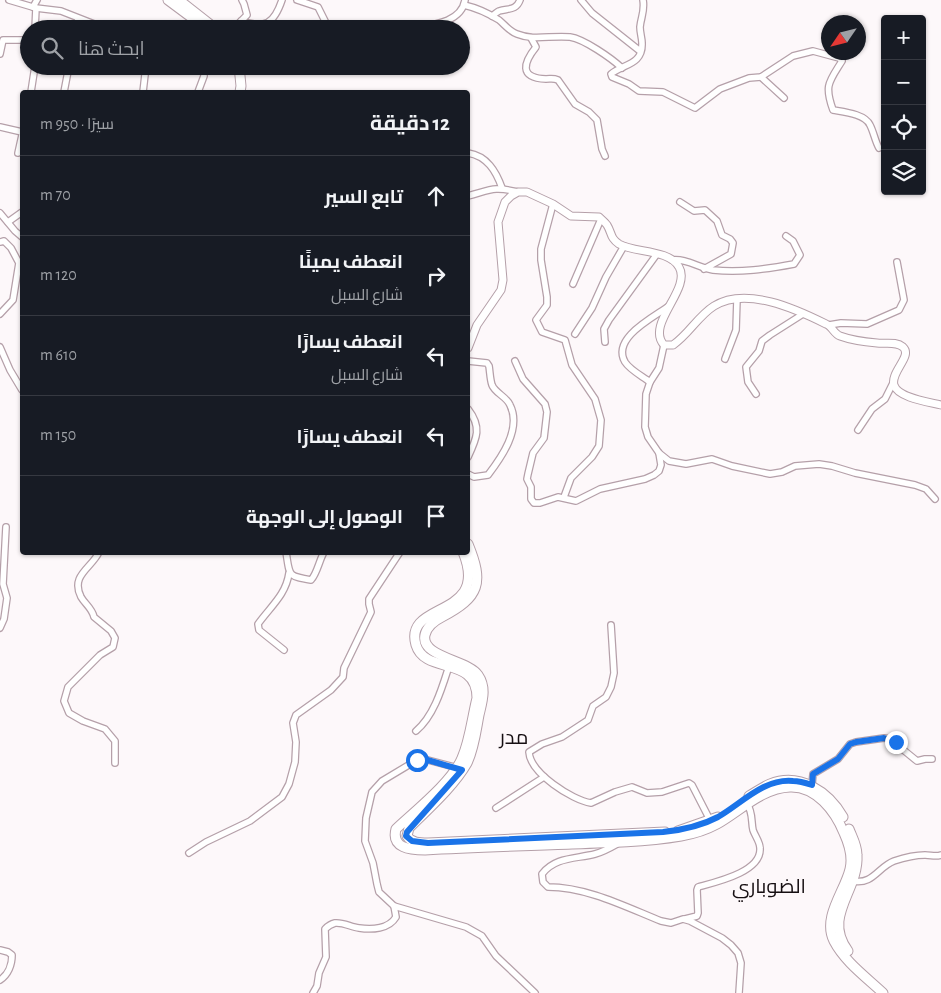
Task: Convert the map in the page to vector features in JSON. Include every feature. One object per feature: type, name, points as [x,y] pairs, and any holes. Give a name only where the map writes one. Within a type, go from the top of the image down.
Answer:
[{"type":"main road","points":[[168,0],[195,20]]},
{"type":"main road","points":[[179,0],[205,20]]},
{"type":"main road","points":[[240,75],[241,90]]},
{"type":"main road","points":[[246,75],[246,90]]},
{"type":"main road","points":[[470,549],[478,576],[475,588],[463,605],[433,622],[427,630],[424,641],[433,652],[470,667],[478,675],[484,686],[483,697],[471,752],[460,769],[409,828],[406,836],[408,839],[418,843],[428,843],[683,830],[712,823],[770,784],[793,780],[812,785],[832,802],[849,829],[856,845],[857,856],[853,881],[843,902],[837,925],[840,936],[852,957],[891,993]]},
{"type":"main road","points":[[464,555],[468,563],[469,586],[458,599],[431,614],[419,624],[415,634],[416,645],[428,658],[467,674],[474,681],[477,689],[477,698],[460,769],[396,829],[395,838],[402,847],[412,850],[425,850],[620,842],[682,836],[712,823],[768,792],[790,787],[804,788],[819,798],[835,816],[844,832],[851,857],[850,869],[837,901],[831,927],[833,939],[848,960],[883,993]]},
{"type":"street","points":[[9,0],[34,8],[61,11],[81,20]]},
{"type":"street","points":[[35,20],[34,8],[37,0]]},
{"type":"street","points":[[242,0],[247,15],[242,20]]},
{"type":"street","points":[[271,20],[282,0]]},
{"type":"street","points":[[297,0],[318,7],[324,20]]},
{"type":"street","points":[[492,16],[499,11],[515,8],[520,0]]},
{"type":"street","points":[[581,0],[592,13],[640,51]]},
{"type":"street","points":[[642,0],[644,8],[640,24],[643,44],[638,58],[630,65],[611,74],[612,77],[629,84],[639,91],[663,92],[695,108],[720,89],[749,78],[761,77],[793,56],[812,51],[839,58],[842,61],[830,78],[828,91],[833,110],[852,114],[870,123],[879,148]]},
{"type":"street","points":[[448,20],[457,14],[464,2],[502,22],[507,29],[531,38],[571,37],[585,43],[622,68]]},
{"type":"street","points":[[531,38],[536,47],[525,64],[528,72],[533,76],[558,80],[575,104],[593,116],[598,125],[605,156]]},
{"type":"street","points":[[0,54],[3,40],[20,40]]},
{"type":"street","points":[[31,90],[34,75]]},
{"type":"street","points":[[64,90],[67,75]]},
{"type":"street","points":[[143,90],[145,75]]},
{"type":"street","points":[[199,90],[204,75]]},
{"type":"street","points":[[761,77],[784,98]]},
{"type":"street","points":[[0,128],[20,133]]},
{"type":"street","points":[[18,153],[20,144]]},
{"type":"street","points":[[470,154],[481,157],[490,165],[497,174],[502,188]]},
{"type":"street","points":[[470,195],[493,188],[527,192],[571,216],[599,217],[607,225],[611,236],[624,246],[657,254],[672,260],[679,266],[681,274],[678,289],[662,321],[660,331],[661,341],[664,345],[659,368],[650,382],[646,394],[645,427],[648,437],[659,453],[669,461],[686,464],[712,459],[732,466],[770,474],[782,472],[795,466],[819,464],[915,485],[926,489],[935,499]]},
{"type":"street","points":[[470,343],[477,325],[501,290],[503,280],[498,222],[505,202],[518,192]]},
{"type":"street","points":[[680,202],[694,211],[705,210],[717,221],[722,235],[734,243],[731,254],[704,268]]},
{"type":"street","points":[[552,204],[541,249],[547,297],[546,305],[536,320],[542,332],[565,340],[572,366],[595,398],[601,420],[599,446],[592,457],[572,478],[564,497]]},
{"type":"street","points":[[0,212],[20,235]]},
{"type":"street","points":[[8,222],[20,213]]},
{"type":"street","points":[[573,284],[601,219]]},
{"type":"street","points":[[672,260],[680,259],[704,268],[739,272],[794,264],[800,255],[793,241],[786,236]]},
{"type":"street","points":[[0,242],[4,241],[11,248],[19,263],[13,300],[0,314]]},
{"type":"street","points":[[574,334],[592,308],[606,277],[624,246]]},
{"type":"street","points":[[605,342],[604,328],[657,254]]},
{"type":"street","points":[[829,325],[841,323],[867,324],[899,310],[904,300],[898,262]]},
{"type":"street","points":[[664,345],[673,345],[680,341],[715,306],[727,300],[745,298],[772,302],[803,314],[829,325],[838,335],[878,343],[895,343],[902,347],[906,356],[897,368],[893,383],[885,399],[872,408],[858,430]]},
{"type":"street","points":[[725,359],[736,330],[737,299]]},
{"type":"street","points":[[650,382],[626,363],[622,355],[623,345],[636,329],[670,306]]},
{"type":"street","points":[[756,394],[748,382],[746,366],[759,351],[762,341],[803,314]]},
{"type":"street","points":[[0,347],[20,387]]},
{"type":"street","points":[[470,361],[489,366],[492,386],[510,404],[513,419],[506,451],[488,475],[474,477],[470,475]]},
{"type":"street","points":[[515,361],[523,379],[545,404],[547,412],[544,438],[531,457],[527,479],[531,499],[534,502],[540,503],[564,497],[576,501],[600,489],[645,479],[659,471],[661,465],[659,453]]},
{"type":"street","points":[[893,383],[896,389],[906,396],[941,405]]},
{"type":"street","points":[[470,412],[478,427],[475,442],[470,453]]},
{"type":"street","points":[[0,628],[4,619],[6,598],[2,584],[6,528]]},
{"type":"street","points":[[98,555],[96,559],[86,567],[78,582],[81,596],[93,612],[94,617],[115,638],[114,647],[100,655],[68,687],[64,701],[69,713],[82,721],[105,730],[115,740],[115,763]]},
{"type":"street","points":[[284,650],[259,630],[258,624],[283,593],[288,581],[286,555]]},
{"type":"street","points":[[289,574],[311,580],[315,576],[316,567],[322,555]]},
{"type":"street","points":[[188,853],[206,842],[250,821],[282,797],[289,784],[295,762],[296,742],[293,724],[296,715],[331,690],[343,677],[344,668],[371,612],[370,600],[398,555]]},
{"type":"street","points":[[611,625],[614,673],[611,687],[606,697],[594,706],[588,720],[562,737],[542,744],[529,752],[529,759],[544,777],[570,794],[591,803],[614,792],[632,787],[647,793],[662,792],[689,783],[692,785],[712,823]]},
{"type":"street","points":[[416,731],[421,727],[436,702],[449,666]]},
{"type":"street","points":[[812,785],[813,774],[838,759],[850,744],[856,742],[884,738],[890,739],[917,761],[932,760]]},
{"type":"street","points":[[460,769],[424,759],[417,760],[382,781],[372,792],[366,818],[365,841],[374,863],[379,892],[394,906],[466,927],[482,936],[496,956],[535,993]]},
{"type":"street","points":[[496,808],[544,777]]},
{"type":"street","points":[[620,842],[597,854],[562,861],[548,866],[542,874],[543,882],[548,887],[557,887],[597,896],[661,921],[671,923],[697,916],[698,888],[748,869],[760,855],[760,847],[753,830],[752,816],[747,804]]},
{"type":"street","points":[[853,881],[860,883],[867,881],[892,862],[924,855],[938,856],[941,854]]},
{"type":"street","points":[[313,993],[326,957],[325,929],[330,924],[338,923],[359,928],[387,926],[393,923],[396,917],[394,906]]},
{"type":"street","points":[[683,920],[690,921],[722,938],[738,953],[741,972],[739,993]]},
{"type":"street","points":[[0,950],[8,952],[12,956],[12,963],[4,978],[0,980]]},
{"type":"district","name":"مدر","points":[[514,737]]},
{"type":"district","name":"الضوباري","points":[[769,886]]},
{"type":"route","points":[[417,760],[424,759],[462,770],[407,832],[406,836],[408,839],[418,843],[428,843],[683,830],[719,816],[770,784],[793,780],[812,785],[813,774],[842,756],[850,744],[884,738],[896,742]]}]
